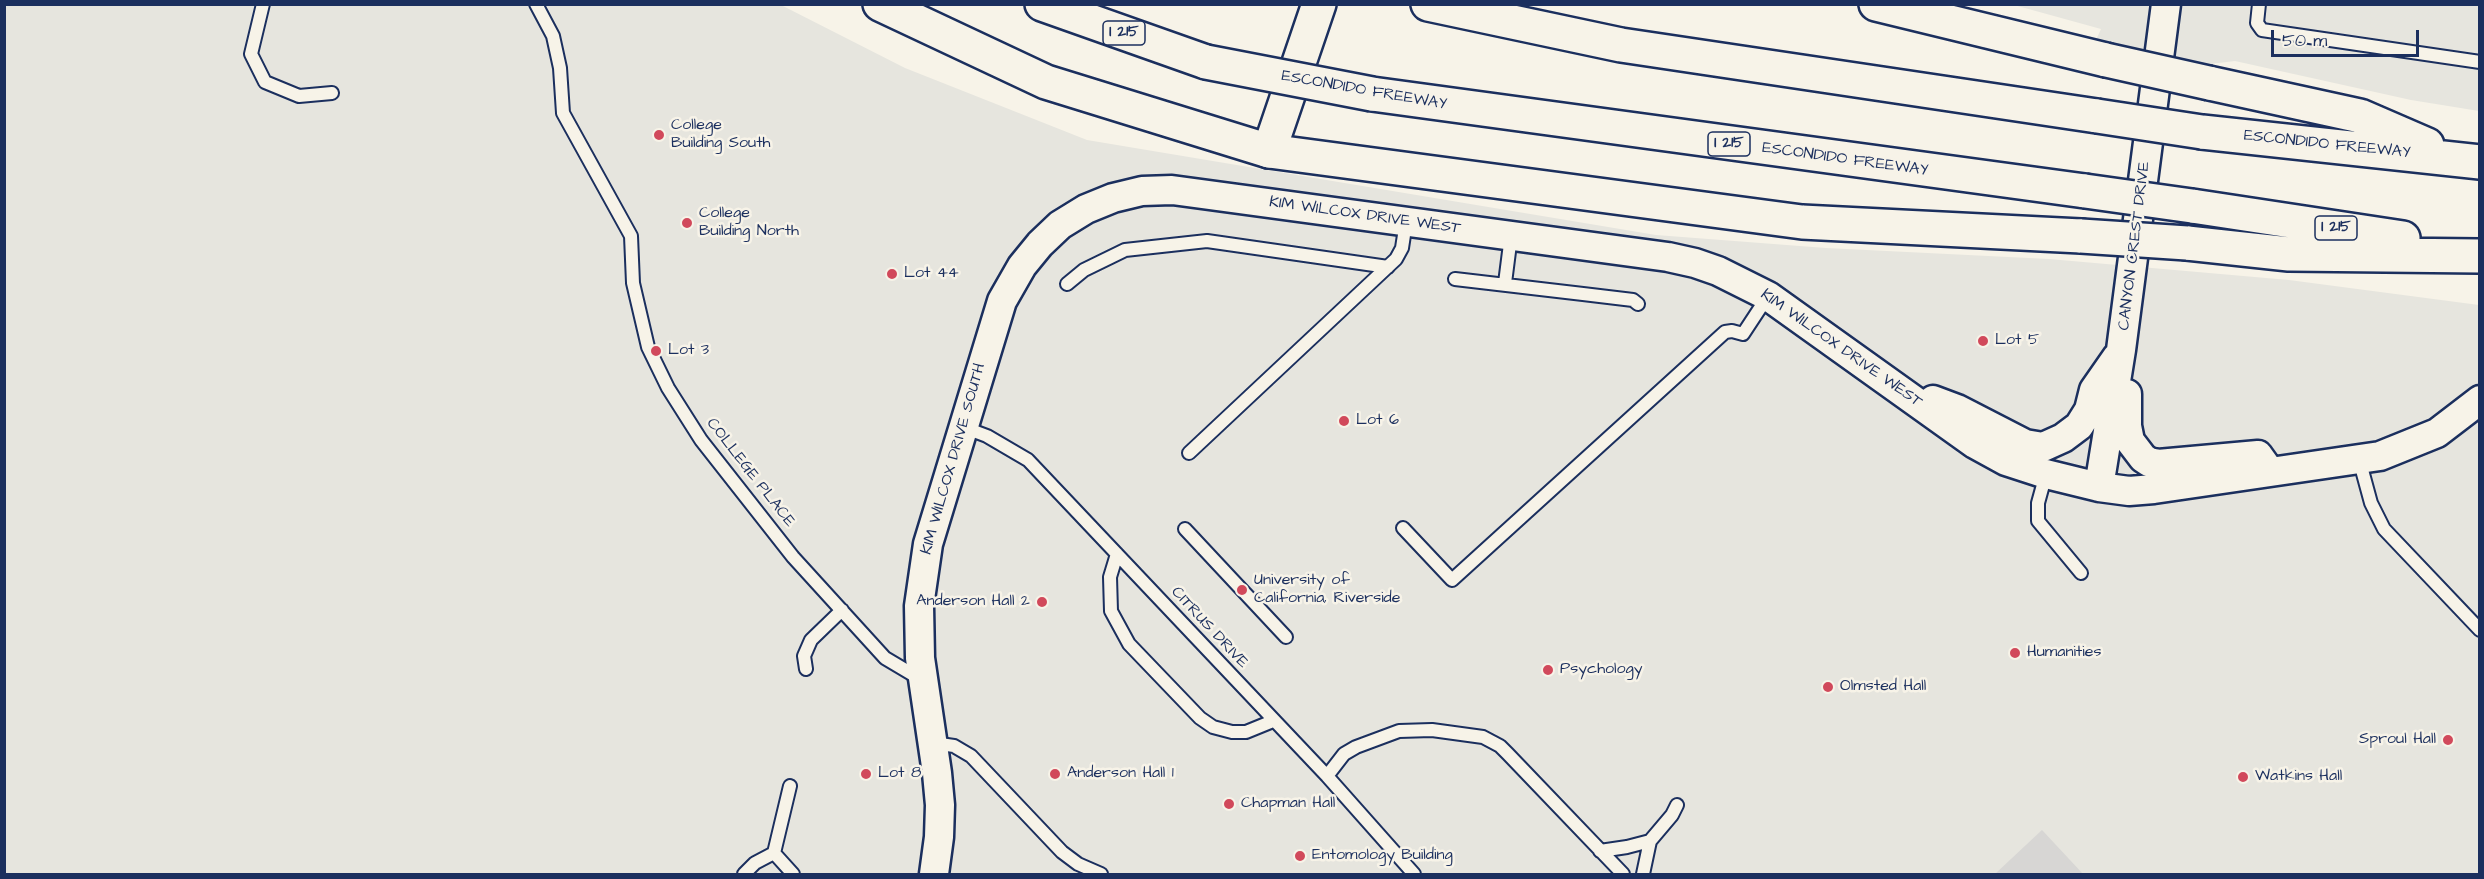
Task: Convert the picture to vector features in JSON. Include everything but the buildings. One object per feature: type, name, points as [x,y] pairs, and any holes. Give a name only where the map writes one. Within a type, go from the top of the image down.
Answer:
[{"type":"main road","points":[[880,4],[1046,82],[1269,151],[1802,222],[2081,236],[2187,243],[2289,254],[2480,256]]},
{"type":"main road","name":"ESCONDIDO FREEWAY","points":[[1042,4],[1206,62],[1372,94],[2192,206],[2480,250]]},
{"type":"main road","points":[[1269,151],[1319,4]]},
{"type":"main road","name":"ESCONDIDO FREEWAY","points":[[1428,4],[1621,45],[2202,132],[2468,160]]},
{"type":"main road","points":[[1876,4],[2106,60],[2360,116],[2468,160]]},
{"type":"street","name":"CANYON CREST DRIVE","points":[[2099,487],[2121,350],[2166,4]]},
{"type":"street","name":"KIM WILCOX DRIVE WEST","points":[[1022,266],[1060,225],[1086,209],[1113,198],[1142,191],[1172,190],[1668,257],[1718,271],[1768,296],[1975,444],[2006,460],[2046,474],[2099,487],[2129,491],[2380,456],[2422,441],[2462,416],[2480,400]]},
{"type":"street","name":"KIM WILCOX DRIVE SOUTH","points":[[934,874],[940,805],[920,658],[921,580],[928,544],[1002,301],[1022,266]]},
{"type":"street","points":[[1888,382],[1957,409],[2025,444],[2043,447],[2063,438],[2079,426],[2089,410],[2094,390],[2121,350]]},
{"type":"street","points":[[2121,350],[2130,441],[2143,458],[2158,464],[2258,455],[2271,472]]},
{"type":"lane","points":[[262,4],[251,54],[265,82],[299,96],[332,93]]},
{"type":"lane","name":"COLLEGE PLACE","points":[[536,4],[554,36],[560,68],[563,113],[631,236],[633,283],[648,346],[668,388],[701,440],[794,557],[885,658],[924,682]]},
{"type":"lane","points":[[2259,4],[2257,24],[2262,30],[2480,62]]},
{"type":"lane","points":[[1189,453],[1388,267],[1402,248],[1406,222]]},
{"type":"lane","points":[[1505,283],[1512,236]]},
{"type":"lane","points":[[1067,284],[1084,270],[1125,250],[1207,241],[1388,267]]},
{"type":"lane","points":[[1455,279],[1505,283],[1633,300],[1638,304]]},
{"type":"lane","points":[[1403,528],[1452,580],[1725,332],[1743,334],[1768,296]]},
{"type":"lane","name":"CITRUS DRIVE","points":[[962,427],[987,436],[1028,460],[1327,776],[1414,874]]},
{"type":"lane","points":[[2359,459],[2371,503],[2384,529],[2480,630]]},
{"type":"lane","points":[[2046,474],[2038,503],[2038,521],[2081,573]]},
{"type":"lane","points":[[1185,529],[1286,637]]},
{"type":"lane","points":[[1117,554],[1110,578],[1111,611],[1129,644],[1200,718],[1213,727],[1232,732],[1246,732],[1273,721]]},
{"type":"lane","points":[[806,669],[804,656],[810,640],[842,610]]},
{"type":"lane","points":[[1327,776],[1344,754],[1356,747],[1399,731],[1432,730],[1483,737],[1500,746],[1623,874]]},
{"type":"lane","points":[[933,743],[954,746],[971,756],[1062,852],[1078,864],[1101,874]]},
{"type":"lane","points":[[744,874],[755,863],[774,853],[790,786]]},
{"type":"lane","points":[[1643,874],[1650,841],[1672,815],[1677,805]]},
{"type":"lane","points":[[1600,851],[1627,848],[1650,841]]},
{"type":"lane","points":[[774,853],[793,874]]},
{"type":"shaded area","name":"University of California, Riverside","points":[[5,5],[781,5],[905,68],[1087,140],[1656,235],[1826,248],[2049,259],[2289,280],[2479,305],[2479,874],[5,874]]},
{"type":"shaded area","points":[[2014,5],[2479,5],[2479,111],[2411,100],[2235,61],[2202,65],[2096,40],[2101,29]]},
{"type":"shaded area","points":[[2042,830],[2083,874],[1995,874]]},
{"type":"place","name":"College Building South","points":[[659,135]]},
{"type":"place","name":"College Building North","points":[[687,223]]},
{"type":"place","name":"Lot 44","points":[[892,274]]},
{"type":"place","name":"Lot 5","points":[[1983,341]]},
{"type":"place","name":"Lot 3","points":[[656,351]]},
{"type":"place","name":"Lot 6","points":[[1344,421]]},
{"type":"place","name":"University of California, Riverside","points":[[1242,590]]},
{"type":"place","name":"Anderson Hall 2","points":[[1042,602]]},
{"type":"place","name":"Humanities","points":[[2015,653]]},
{"type":"place","name":"Psychology","points":[[1548,670]]},
{"type":"place","name":"Olmsted Hall","points":[[1828,687]]},
{"type":"place","name":"Sproul Hall","points":[[2448,740]]},
{"type":"place","name":"Lot 8","points":[[866,774]]},
{"type":"place","name":"Anderson Hall 1","points":[[1055,774]]},
{"type":"place","name":"Watkins Hall","points":[[2243,777]]},
{"type":"place","name":"Chapman Hall","points":[[1229,804]]},
{"type":"place","name":"Entomology Building","points":[[1300,856]]}]
